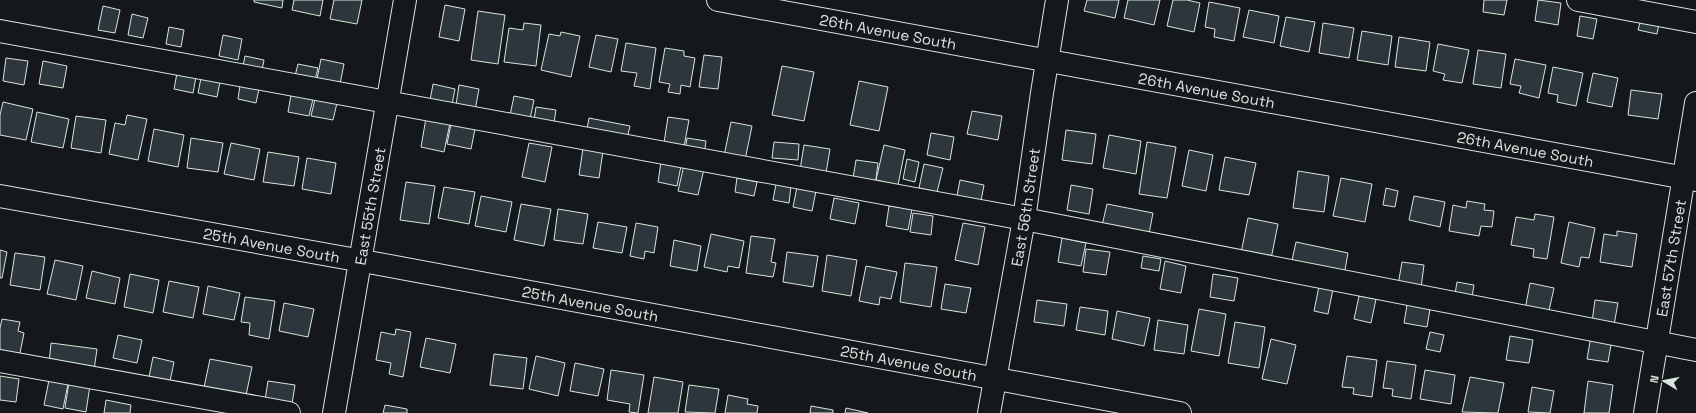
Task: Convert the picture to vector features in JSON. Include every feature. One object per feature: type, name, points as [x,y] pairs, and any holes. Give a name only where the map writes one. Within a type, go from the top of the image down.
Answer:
[{"type":"street","name":"East 55th Street","points":[[334,413],[405,0]]},
{"type":"street","name":"26th Avenue South","points":[[718,0],[1690,179]]},
{"type":"street","name":"East 56th Street","points":[[989,413],[1024,219],[1057,0]]},
{"type":"street","points":[[1578,0],[1696,22]]},
{"type":"street","points":[[0,31],[1024,219],[1696,350]]},
{"type":"street","name":"East 57th Street","points":[[1645,413],[1657,343],[1690,179],[1696,103]]},
{"type":"street","name":"25th Avenue South","points":[[0,196],[361,261],[1180,413]]},
{"type":"street","points":[[0,361],[289,413]]},
{"type":"building","points":[[254,0],[283,0],[282,8],[254,2]]},
{"type":"building","points":[[294,0],[323,0],[320,16],[292,10]]},
{"type":"building","points":[[334,0],[362,0],[357,24],[330,19]]},
{"type":"building","points":[[1087,0],[1119,0],[1115,18],[1084,11]]},
{"type":"building","points":[[1128,0],[1160,0],[1154,25],[1124,18]]},
{"type":"building","points":[[1173,0],[1187,0],[1200,3],[1194,32],[1167,26]]},
{"type":"building","points":[[1484,0],[1507,0],[1504,15],[1483,12]]},
{"type":"building","points":[[1538,0],[1561,3],[1558,25],[1535,21]]},
{"type":"building","points":[[1209,2],[1240,8],[1234,41],[1214,37],[1215,29],[1205,27]]},
{"type":"building","points":[[445,5],[465,9],[459,41],[439,37]]},
{"type":"building","points":[[103,6],[120,10],[115,33],[98,30]]},
{"type":"building","points":[[1249,10],[1279,16],[1274,43],[1243,37]]},
{"type":"building","points":[[478,11],[505,15],[498,64],[471,60]]},
{"type":"building","points":[[132,14],[148,18],[143,38],[128,35]]},
{"type":"building","points":[[1642,15],[1660,19],[1657,34],[1638,30]]},
{"type":"building","points":[[1580,16],[1597,19],[1593,39],[1577,36]]},
{"type":"building","points":[[1286,17],[1315,22],[1309,52],[1280,46]]},
{"type":"building","points":[[524,23],[541,25],[536,66],[504,62],[509,28],[523,30]]},
{"type":"building","points":[[1323,23],[1354,28],[1349,58],[1319,53]]},
{"type":"building","points":[[169,27],[184,30],[181,47],[166,44]]},
{"type":"building","points":[[1362,31],[1392,36],[1388,65],[1357,60]]},
{"type":"building","points":[[561,32],[580,36],[571,77],[541,70],[549,34],[560,36]]},
{"type":"building","points":[[223,35],[242,39],[238,60],[219,56]]},
{"type":"building","points":[[596,35],[618,39],[611,72],[589,67]]},
{"type":"building","points":[[1399,37],[1430,42],[1426,71],[1395,67]]},
{"type":"building","points":[[626,43],[656,48],[650,89],[634,86],[637,73],[621,71]]},
{"type":"building","points":[[1438,44],[1469,50],[1462,83],[1443,80],[1445,74],[1433,71]]},
{"type":"building","points":[[665,48],[684,51],[684,56],[695,58],[690,87],[681,85],[680,94],[668,92],[670,84],[659,82]]},
{"type":"building","points":[[1478,50],[1506,54],[1501,88],[1473,84]]},
{"type":"building","points":[[704,55],[722,57],[718,89],[699,87]]},
{"type":"building","points":[[245,56],[264,60],[261,75],[242,71]]},
{"type":"building","points":[[6,58],[28,61],[24,85],[3,81]]},
{"type":"building","points":[[321,59],[344,64],[339,89],[316,84]]},
{"type":"building","points":[[1515,59],[1546,65],[1539,98],[1519,93],[1521,86],[1510,84]]},
{"type":"building","points":[[43,61],[67,66],[63,88],[39,84]]},
{"type":"building","points":[[298,64],[318,68],[314,84],[294,80]]},
{"type":"building","points":[[782,66],[814,72],[804,121],[772,115]]},
{"type":"building","points":[[1553,67],[1583,73],[1576,106],[1557,102],[1558,95],[1548,93]]},
{"type":"building","points":[[177,73],[196,77],[193,93],[174,89]]},
{"type":"building","points":[[1593,73],[1618,78],[1612,107],[1587,102]]},
{"type":"building","points":[[201,78],[220,82],[217,97],[198,93]]},
{"type":"building","points":[[859,81],[888,87],[879,131],[850,125]]},
{"type":"building","points":[[433,84],[455,89],[451,110],[429,106]]},
{"type":"building","points":[[240,85],[259,89],[256,103],[238,99]]},
{"type":"building","points":[[459,85],[479,89],[474,116],[455,112]]},
{"type":"building","points":[[1631,90],[1662,94],[1658,119],[1628,115]]},
{"type":"building","points":[[291,95],[313,99],[309,116],[288,112]]},
{"type":"building","points":[[514,96],[534,100],[529,124],[509,120]]},
{"type":"building","points":[[315,99],[337,103],[333,120],[311,116]]},
{"type":"building","points":[[3,102],[33,109],[26,140],[0,135],[0,115]]},
{"type":"building","points":[[536,107],[556,110],[553,129],[533,126]]},
{"type":"building","points":[[972,111],[1002,116],[998,140],[967,134]]},
{"type":"building","points":[[37,112],[69,119],[63,148],[31,142]]},
{"type":"building","points":[[127,115],[147,119],[138,160],[109,154],[115,123],[125,125]]},
{"type":"building","points":[[76,116],[106,120],[101,153],[71,148]]},
{"type":"building","points":[[668,117],[689,120],[683,152],[663,149]]},
{"type":"building","points":[[426,118],[450,123],[444,152],[421,147]]},
{"type":"building","points":[[589,118],[630,126],[626,143],[586,135]]},
{"type":"building","points":[[731,122],[752,126],[745,160],[724,156]]},
{"type":"building","points":[[451,124],[475,129],[471,149],[447,144]]},
{"type":"building","points":[[154,129],[184,135],[178,167],[148,161]]},
{"type":"building","points":[[1066,130],[1096,134],[1092,164],[1062,160]]},
{"type":"building","points":[[931,133],[954,137],[950,160],[927,155]]},
{"type":"building","points":[[1109,135],[1141,141],[1136,174],[1103,168]]},
{"type":"building","points":[[191,138],[223,143],[218,172],[187,168]]},
{"type":"building","points":[[687,138],[706,141],[704,155],[685,152]]},
{"type":"building","points":[[774,142],[799,144],[798,160],[772,158]]},
{"type":"building","points":[[1147,142],[1176,147],[1167,198],[1139,194]]},
{"type":"building","points":[[231,143],[260,149],[254,180],[224,174]]},
{"type":"building","points":[[529,143],[552,147],[545,182],[522,177]]},
{"type":"building","points":[[804,145],[830,149],[826,173],[800,170]]},
{"type":"building","points":[[884,145],[905,150],[898,185],[876,180]]},
{"type":"building","points":[[583,148],[603,151],[599,178],[579,175]]},
{"type":"building","points":[[1189,150],[1213,155],[1206,191],[1182,186]]},
{"type":"building","points":[[268,152],[299,157],[294,186],[263,182]]},
{"type":"building","points":[[1225,157],[1256,163],[1249,195],[1219,190]]},
{"type":"building","points":[[307,158],[336,163],[331,194],[302,189]]},
{"type":"building","points":[[907,159],[919,162],[915,182],[903,179]]},
{"type":"building","points":[[856,160],[878,163],[875,187],[852,184]]},
{"type":"building","points":[[661,162],[681,166],[677,186],[658,182]]},
{"type":"building","points":[[924,164],[943,168],[937,192],[919,188]]},
{"type":"building","points":[[684,165],[704,169],[698,195],[678,191]]},
{"type":"building","points":[[1298,171],[1329,176],[1324,212],[1293,208]]},
{"type":"building","points":[[737,178],[757,182],[754,196],[735,192]]},
{"type":"building","points":[[1341,178],[1372,184],[1365,222],[1333,216]]},
{"type":"building","points":[[960,180],[984,185],[980,206],[956,201]]},
{"type":"building","points":[[406,182],[435,186],[429,224],[400,220]]},
{"type":"building","points":[[776,184],[791,186],[789,203],[773,200]]},
{"type":"building","points":[[1071,185],[1093,189],[1089,214],[1067,210]]},
{"type":"building","points":[[444,187],[475,192],[469,224],[438,218]]},
{"type":"building","points":[[797,187],[816,191],[812,211],[793,207]]},
{"type":"building","points":[[1386,188],[1398,191],[1395,207],[1383,205]]},
{"type":"building","points":[[481,196],[512,202],[506,232],[475,226]]},
{"type":"building","points":[[1414,196],[1445,202],[1440,227],[1409,220]]},
{"type":"building","points":[[834,198],[859,203],[855,224],[830,219]]},
{"type":"building","points":[[1467,201],[1485,204],[1484,210],[1494,211],[1492,227],[1481,226],[1479,236],[1449,231],[1453,205],[1466,208]]},
{"type":"building","points":[[521,204],[551,209],[544,246],[514,240]]},
{"type":"building","points":[[1107,204],[1153,213],[1148,239],[1101,230]]},
{"type":"building","points":[[889,206],[912,209],[908,230],[886,226]]},
{"type":"building","points":[[558,209],[588,214],[583,244],[554,240]]},
{"type":"building","points":[[913,213],[933,216],[931,235],[910,232]]},
{"type":"building","points":[[1535,214],[1554,217],[1547,259],[1533,257],[1534,249],[1511,245],[1516,217],[1534,220]]},
{"type":"building","points":[[1248,218],[1278,224],[1271,259],[1241,253]]},
{"type":"building","points":[[598,222],[627,227],[622,253],[593,248]]},
{"type":"building","points":[[1569,222],[1595,228],[1589,258],[1581,257],[1579,267],[1561,263]]},
{"type":"building","points":[[636,223],[658,227],[654,253],[645,251],[644,259],[630,256]]},
{"type":"building","points":[[963,223],[985,227],[978,265],[955,260]]},
{"type":"building","points":[[1617,231],[1637,234],[1632,267],[1600,262],[1604,234],[1617,236]]},
{"type":"building","points":[[711,234],[744,241],[739,268],[728,266],[727,272],[704,267]]},
{"type":"building","points":[[751,236],[775,239],[771,262],[776,263],[773,277],[746,273]]},
{"type":"building","points":[[1062,238],[1086,243],[1081,266],[1058,262]]},
{"type":"building","points":[[674,240],[701,246],[697,271],[670,266]]},
{"type":"building","points":[[1296,242],[1348,253],[1344,275],[1291,265]]},
{"type":"building","points":[[1086,249],[1110,252],[1106,275],[1083,272]]},
{"type":"building","points":[[0,250],[7,252],[2,278],[0,278]]},
{"type":"building","points":[[787,252],[818,256],[813,287],[783,282]]},
{"type":"building","points":[[15,253],[45,257],[40,290],[10,285]]},
{"type":"building","points":[[827,255],[857,260],[851,296],[822,291]]},
{"type":"building","points":[[1143,256],[1161,259],[1159,271],[1141,268]]},
{"type":"building","points":[[55,260],[83,266],[76,300],[47,294]]},
{"type":"building","points":[[1165,261],[1186,266],[1181,293],[1160,289]]},
{"type":"building","points":[[1402,262],[1424,265],[1421,288],[1398,285]]},
{"type":"building","points":[[905,263],[937,267],[931,307],[900,302]]},
{"type":"building","points":[[866,266],[897,272],[891,299],[880,297],[879,305],[859,301]]},
{"type":"building","points":[[92,271],[120,278],[115,304],[86,298]]},
{"type":"building","points":[[130,274],[159,280],[153,313],[124,307]]},
{"type":"building","points":[[1213,274],[1238,278],[1234,301],[1210,297]]},
{"type":"building","points":[[169,281],[199,287],[193,318],[163,312]]},
{"type":"building","points":[[1457,282],[1474,285],[1472,297],[1455,294]]},
{"type":"building","points":[[1530,283],[1554,288],[1548,315],[1525,310]]},
{"type":"building","points":[[945,284],[971,288],[966,313],[941,309]]},
{"type":"building","points":[[208,286],[240,293],[234,320],[203,314]]},
{"type":"building","points":[[1319,286],[1333,289],[1328,314],[1314,311]]},
{"type":"building","points":[[1359,296],[1376,299],[1371,323],[1354,319]]},
{"type":"building","points":[[245,297],[275,301],[269,339],[249,335],[250,323],[241,322]]},
{"type":"building","points":[[1408,299],[1431,303],[1427,327],[1404,323]]},
{"type":"building","points":[[1037,300],[1067,304],[1064,326],[1034,322]]},
{"type":"building","points":[[1595,300],[1618,303],[1614,325],[1592,322]]},
{"type":"building","points":[[284,303],[314,309],[308,337],[279,331]]},
{"type":"building","points":[[1080,307],[1108,311],[1105,335],[1076,330]]},
{"type":"building","points":[[1199,309],[1226,314],[1219,356],[1191,351]]},
{"type":"building","points":[[1117,311],[1150,318],[1144,346],[1112,339]]},
{"type":"building","points":[[2,319],[20,322],[18,331],[24,333],[19,358],[0,355],[0,328]]},
{"type":"building","points":[[1158,320],[1188,325],[1184,354],[1154,350]]},
{"type":"building","points":[[1235,322],[1265,327],[1259,368],[1228,363]]},
{"type":"building","points":[[396,329],[411,332],[403,377],[389,374],[391,363],[376,360],[381,332],[395,335]]},
{"type":"building","points":[[1430,332],[1444,335],[1440,352],[1426,349]]},
{"type":"building","points":[[118,335],[142,340],[137,363],[113,358]]},
{"type":"building","points":[[1510,336],[1533,340],[1529,363],[1506,360]]},
{"type":"building","points":[[1591,336],[1612,339],[1608,362],[1587,359]]},
{"type":"building","points":[[426,338],[456,344],[450,373],[420,367]]},
{"type":"building","points":[[1271,339],[1296,345],[1287,384],[1262,379]]},
{"type":"building","points":[[51,343],[97,349],[94,370],[49,364]]},
{"type":"building","points":[[494,354],[527,358],[523,389],[490,385]]},
{"type":"building","points":[[536,356],[565,363],[558,396],[529,389]]},
{"type":"building","points":[[1347,356],[1377,360],[1372,397],[1353,394],[1354,388],[1342,387]]},
{"type":"building","points":[[153,357],[174,362],[169,386],[148,382]]},
{"type":"building","points":[[210,359],[252,367],[245,400],[203,392]]},
{"type":"building","points":[[1387,361],[1416,365],[1411,399],[1392,396],[1393,389],[1383,388]]},
{"type":"building","points":[[575,363],[604,369],[598,396],[570,391]]},
{"type":"building","points":[[611,370],[644,375],[638,413],[629,412],[630,404],[607,400]]},
{"type":"building","points":[[1425,370],[1455,375],[1451,404],[1420,399]]},
{"type":"building","points":[[0,376],[19,379],[16,402],[0,400]]},
{"type":"building","points":[[654,377],[683,382],[678,413],[648,413]]},
{"type":"building","points":[[1470,377],[1504,383],[1498,413],[1462,412]]},
{"type":"building","points":[[49,380],[68,384],[63,409],[44,405]]},
{"type":"building","points":[[268,381],[295,385],[292,404],[265,400]]},
{"type":"building","points":[[1588,381],[1613,385],[1609,413],[1584,413]]},
{"type":"building","points":[[69,382],[90,385],[86,412],[65,408]]},
{"type":"building","points":[[689,385],[719,389],[715,413],[685,412]]},
{"type":"building","points":[[1532,387],[1554,391],[1550,413],[1528,412]]},
{"type":"building","points":[[728,395],[748,399],[747,404],[758,406],[757,413],[725,413]]},
{"type":"building","points":[[106,400],[131,405],[130,413],[104,413]]},
{"type":"building","points":[[385,405],[407,409],[407,413],[383,413]]},
{"type":"building","points":[[811,406],[833,410],[833,413],[810,413]]},
{"type":"building","points":[[846,408],[868,413],[845,413]]}]
